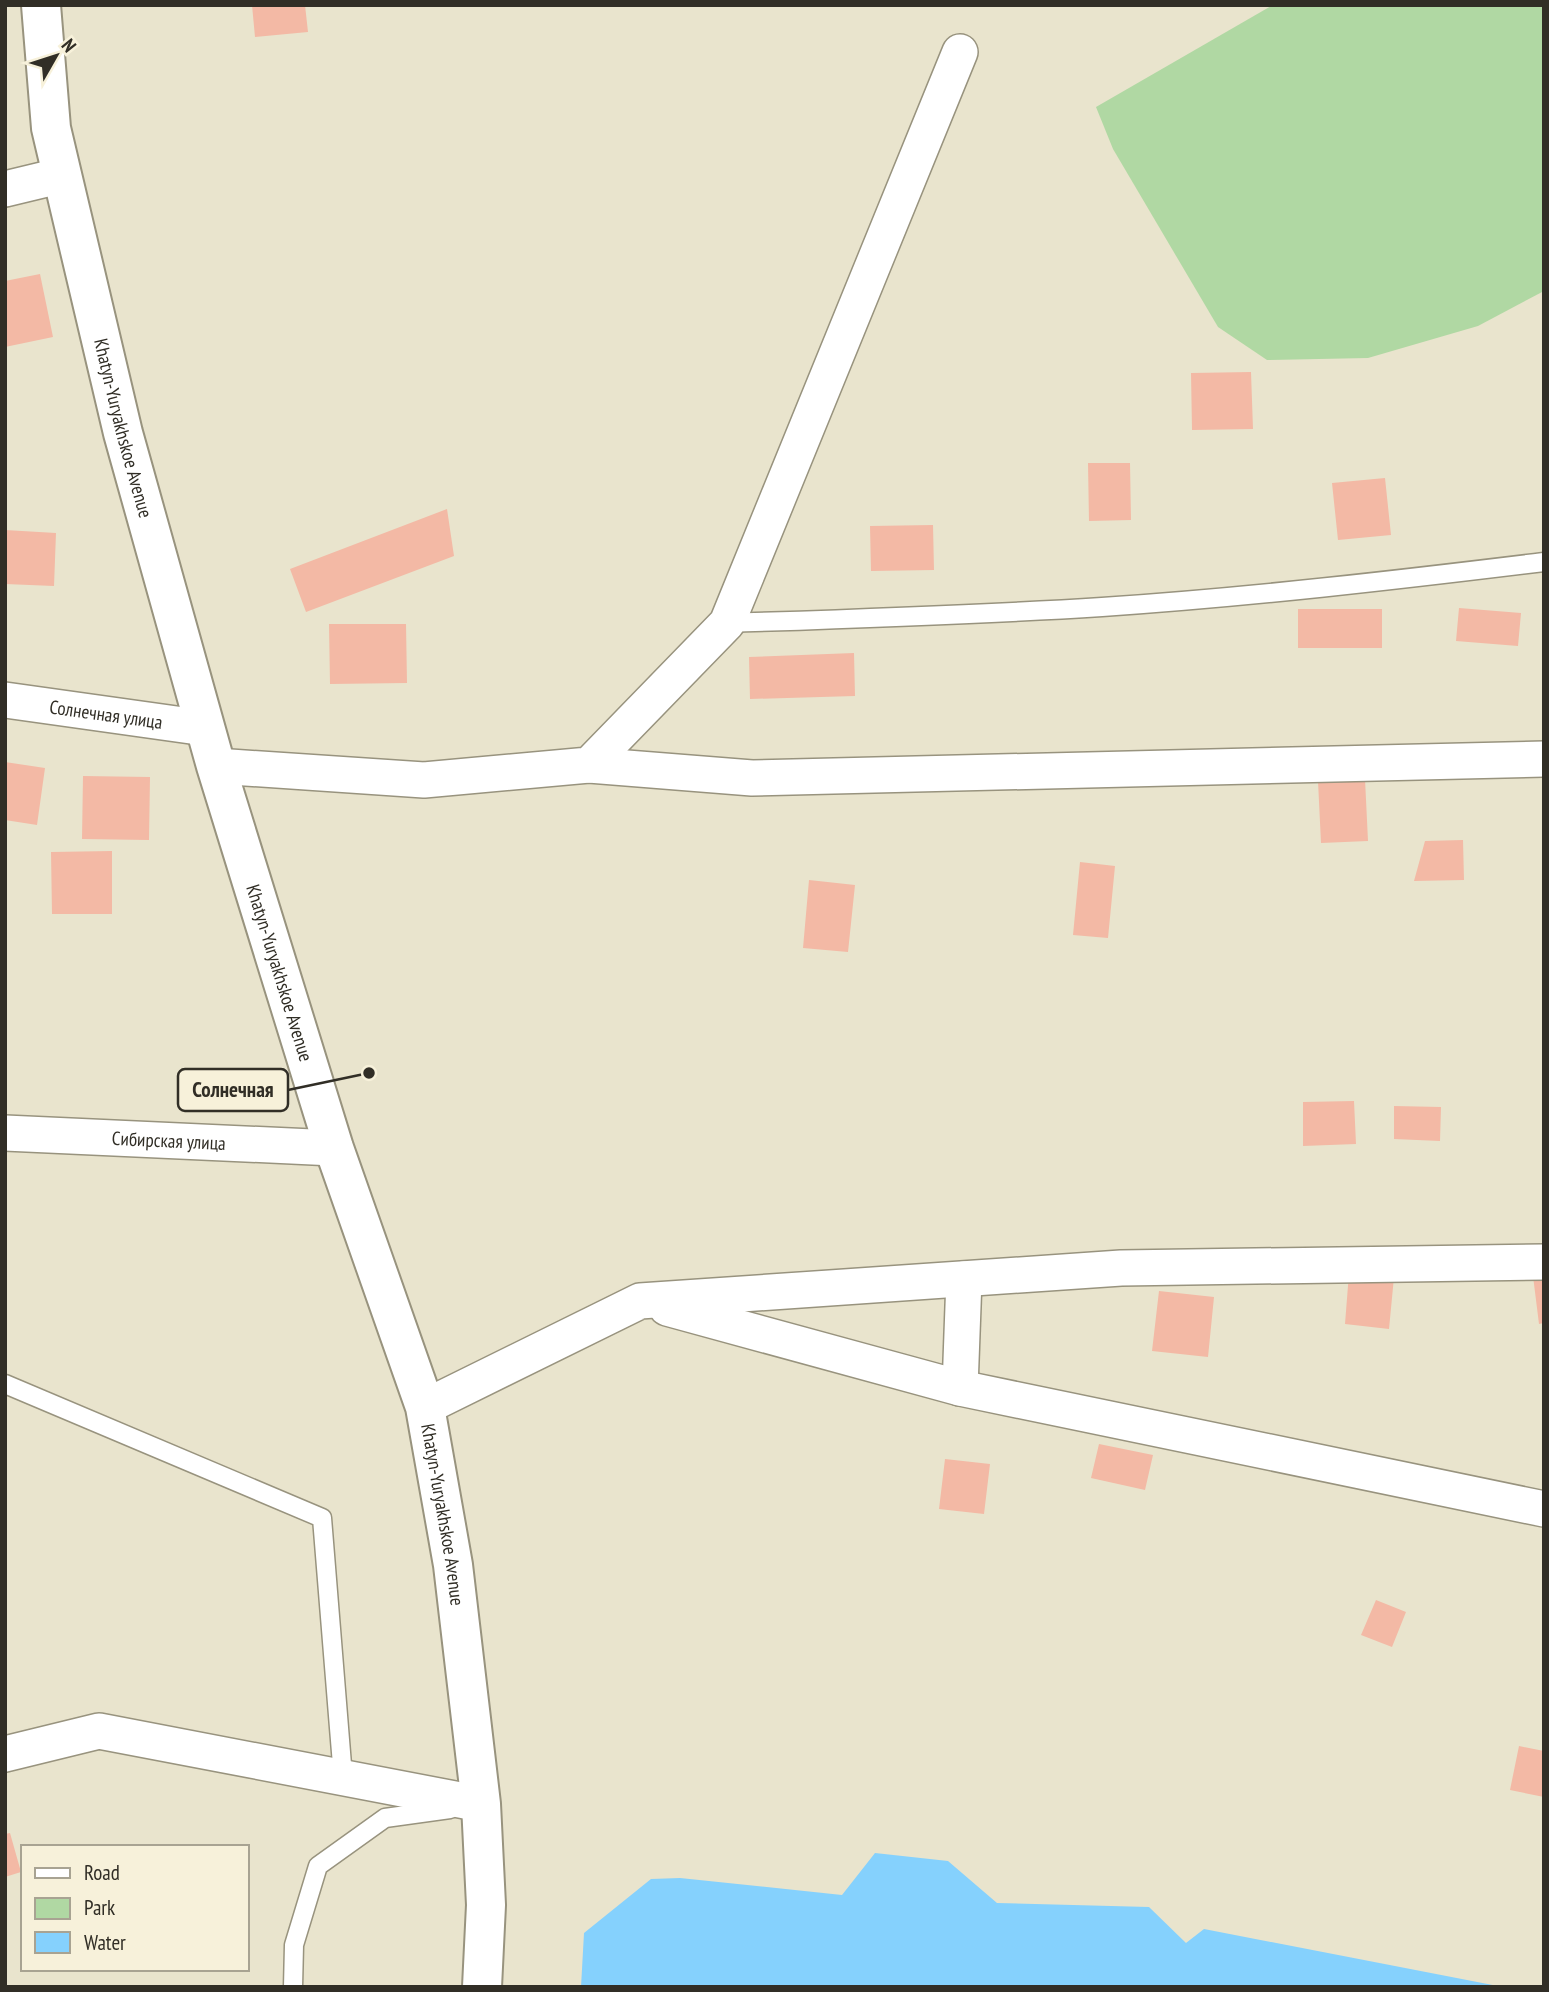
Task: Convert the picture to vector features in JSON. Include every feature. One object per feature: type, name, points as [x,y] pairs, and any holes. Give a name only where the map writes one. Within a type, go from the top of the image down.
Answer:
[{"type":"street","name":"Khatyn-Yuryakhskoe Avenue","points":[[41,5],[51,128],[124,433],[216,766],[334,1148],[425,1407],[453,1565],[481,1804],[486,1905],[482,1987]]},
{"type":"street","points":[[589,765],[727,623],[960,52]]},
{"type":"street","points":[[5,189],[63,175]]},
{"type":"street","name":"Солнечная улица","points":[[5,700],[205,728]]},
{"type":"street","points":[[216,766],[424,780],[589,765],[752,778],[1544,759]]},
{"type":"street","name":"Сибирская улица","points":[[5,1133],[334,1148]]},
{"type":"street","points":[[425,1407],[640,1301],[1121,1268],[1544,1262]]},
{"type":"street","points":[[960,1388],[964,1279]]},
{"type":"street","points":[[640,1301],[960,1388],[1544,1509]]},
{"type":"street","points":[[5,1754],[99,1731],[481,1804]]},
{"type":"lane","points":[[727,623],[918,617],[1103,607],[1358,585],[1544,562]]},
{"type":"lane","points":[[5,1384],[322,1518],[343,1777]]},
{"type":"lane","points":[[293,1987],[294,1945],[318,1866],[385,1818],[481,1804]]},
{"type":"green space","points":[[1273,5],[1544,5],[1544,291],[1478,326],[1368,358],[1267,360],[1218,327],[1113,149],[1096,107]]},
{"type":"water","points":[[875,1853],[948,1861],[997,1903],[1149,1907],[1186,1943],[1204,1929],[1503,1987],[581,1987],[584,1933],[651,1879],[680,1878],[842,1895]]},
{"type":"building","points":[[252,5],[305,5],[308,32],[255,37]]},
{"type":"building","points":[[40,274],[53,337],[5,347],[5,281]]},
{"type":"building","points":[[1251,372],[1253,429],[1192,430],[1191,373]]},
{"type":"building","points":[[1088,463],[1130,463],[1131,520],[1089,521]]},
{"type":"building","points":[[1385,478],[1391,535],[1338,540],[1332,483]]},
{"type":"building","points":[[447,509],[454,556],[306,612],[290,569]]},
{"type":"building","points":[[933,525],[934,570],[871,571],[870,526]]},
{"type":"building","points":[[5,530],[56,533],[54,586],[5,584]]},
{"type":"building","points":[[1459,608],[1521,613],[1518,646],[1456,641]]},
{"type":"building","points":[[1298,609],[1382,609],[1382,648],[1298,648]]},
{"type":"building","points":[[329,624],[406,624],[407,683],[330,684]]},
{"type":"building","points":[[854,653],[855,696],[750,699],[749,657]]},
{"type":"building","points":[[5,762],[45,768],[37,825],[5,820]]},
{"type":"building","points":[[83,776],[150,777],[149,840],[82,839]]},
{"type":"building","points":[[1365,779],[1368,841],[1321,843],[1318,781]]},
{"type":"building","points":[[1463,840],[1464,880],[1414,881],[1425,841]]},
{"type":"building","points":[[112,851],[112,914],[52,914],[51,852]]},
{"type":"building","points":[[1080,862],[1115,866],[1108,938],[1073,935]]},
{"type":"building","points":[[809,880],[855,885],[848,952],[803,948]]},
{"type":"building","points":[[1354,1101],[1356,1144],[1303,1146],[1303,1102]]},
{"type":"building","points":[[1394,1106],[1441,1107],[1440,1141],[1394,1139]]},
{"type":"building","points":[[1349,1273],[1394,1277],[1389,1329],[1345,1324]]},
{"type":"building","points":[[1544,1275],[1544,1323],[1539,1324],[1533,1276]]},
{"type":"building","points":[[1159,1291],[1214,1297],[1208,1357],[1152,1351]]},
{"type":"building","points":[[1099,1444],[1153,1455],[1145,1490],[1091,1478]]},
{"type":"building","points":[[945,1459],[990,1464],[984,1514],[939,1509]]},
{"type":"building","points":[[1376,1600],[1406,1612],[1392,1647],[1361,1635]]},
{"type":"building","points":[[1519,1746],[1544,1751],[1544,1797],[1510,1790]]},
{"type":"building","points":[[10,1833],[21,1872],[5,1877],[5,1834]]},
{"type":"place","name":"Солнечная","points":[[369,1073]]}]
